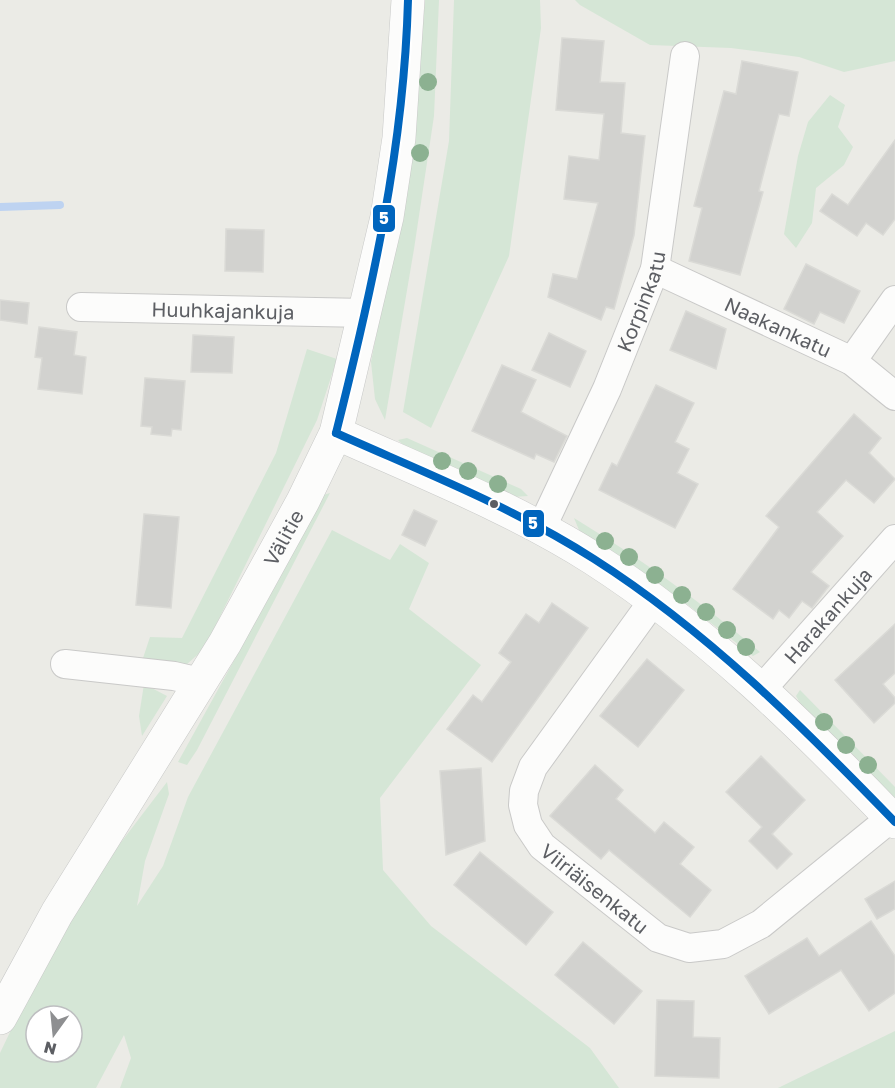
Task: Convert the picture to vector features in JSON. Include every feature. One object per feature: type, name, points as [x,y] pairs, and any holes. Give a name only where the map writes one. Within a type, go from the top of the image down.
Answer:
[{"type":"main road","name":"Välitie","points":[[0,1018],[57,913],[200,682],[303,501],[336,433],[387,217],[399,138],[408,0]]},
{"type":"main road","points":[[336,433],[541,529],[594,559],[712,647],[761,690],[893,820]]},
{"type":"street","name":"Korpinkatu","points":[[541,529],[607,389],[655,269],[685,56]]},
{"type":"street","name":"Naakankatu","points":[[655,269],[852,361],[895,396]]},
{"type":"street","points":[[852,361],[895,300]]},
{"type":"street","name":"Huuhkajankuja","points":[[81,307],[366,313]]},
{"type":"street","name":"Harakankuja","points":[[761,690],[895,539]]},
{"type":"street","name":"Viiriäisenkatu","points":[[653,601],[533,767],[524,791],[523,805],[528,825],[542,846],[657,938],[689,948],[723,944],[761,924],[893,820]]},
{"type":"street","points":[[65,664],[174,676],[200,682]]},
{"type":"green space","points":[[425,0],[439,0],[434,116],[385,420],[375,399],[371,362],[410,163]]},
{"type":"green space","points":[[454,0],[540,0],[541,28],[509,256],[431,428],[403,412],[449,141]]},
{"type":"green space","points":[[575,0],[895,0],[895,61],[844,72],[799,57],[731,48],[650,45]]},
{"type":"green space","points":[[830,95],[845,105],[838,127],[853,147],[844,165],[816,188],[812,223],[796,248],[784,234],[798,156],[808,122]]},
{"type":"green space","points":[[307,349],[337,359],[317,420],[204,649],[186,665],[141,664],[150,637],[182,638],[276,453]]},
{"type":"green space","points":[[407,438],[521,489],[528,496],[512,497],[408,450],[398,440]]},
{"type":"green space","points":[[330,493],[197,750],[187,765],[178,762],[283,572],[320,496]]},
{"type":"green space","points":[[574,518],[670,581],[760,652],[753,656],[688,605],[579,530]]},
{"type":"green space","points":[[332,530],[390,560],[400,544],[429,563],[409,609],[481,665],[380,798],[383,870],[431,926],[590,1048],[619,1088],[120,1088],[131,1058],[124,1035],[96,1088],[0,1088],[0,1053],[46,957],[119,845],[167,782],[169,794],[145,861],[137,906],[163,866],[188,797]]},
{"type":"green space","points":[[144,684],[167,696],[142,736],[139,716]]},
{"type":"green space","points":[[800,690],[895,787],[895,800],[801,705],[796,696]]},
{"type":"green space","points":[[895,1031],[895,1088],[778,1088]]},
{"type":"building","points":[[562,38],[604,41],[600,82],[625,83],[621,133],[645,136],[634,235],[614,309],[606,307],[601,320],[548,297],[553,274],[577,279],[598,203],[564,199],[569,156],[599,160],[604,114],[556,110]]},
{"type":"building","points":[[742,61],[798,72],[789,116],[779,114],[759,191],[763,192],[740,275],[689,261],[702,208],[694,206],[724,91],[736,94]]},
{"type":"building","points":[[895,140],[895,219],[883,235],[866,223],[857,236],[820,211],[832,194],[848,205]]},
{"type":"building","points":[[226,229],[264,230],[263,272],[225,271]]},
{"type":"building","points":[[806,264],[860,291],[844,323],[820,312],[814,324],[784,309]]},
{"type":"building","points":[[0,300],[29,303],[27,324],[0,320]]},
{"type":"building","points":[[686,311],[726,329],[716,369],[670,350]]},
{"type":"building","points":[[39,327],[77,332],[74,355],[86,357],[82,394],[38,389],[42,358],[35,357]]},
{"type":"building","points":[[549,333],[586,351],[570,387],[532,370]]},
{"type":"building","points":[[193,335],[234,337],[232,373],[191,372]]},
{"type":"building","points":[[502,365],[536,380],[521,412],[567,436],[554,462],[536,454],[534,459],[472,431]]},
{"type":"building","points":[[145,378],[185,381],[181,430],[172,429],[171,436],[151,434],[152,427],[141,426]]},
{"type":"building","points":[[656,385],[694,403],[675,442],[689,449],[677,473],[698,484],[675,528],[599,490],[612,463],[617,466]]},
{"type":"building","points":[[854,414],[881,438],[869,453],[895,479],[874,503],[846,480],[817,512],[843,536],[811,572],[829,586],[812,608],[802,601],[789,618],[779,610],[773,619],[733,589],[779,527],[766,516]]},
{"type":"building","points":[[414,510],[437,521],[425,546],[402,535]]},
{"type":"building","points":[[144,514],[179,517],[171,608],[136,605]]},
{"type":"building","points":[[552,603],[588,628],[492,762],[447,729],[473,695],[482,702],[511,662],[499,653],[526,614],[539,623]]},
{"type":"building","points":[[895,624],[895,673],[883,684],[895,698],[895,703],[874,723],[835,680]]},
{"type":"building","points":[[647,659],[684,690],[638,747],[600,716]]},
{"type":"building","points":[[761,756],[805,800],[772,834],[792,854],[777,869],[749,841],[762,827],[726,792]]},
{"type":"building","points":[[595,765],[623,790],[616,799],[655,833],[664,822],[694,847],[680,864],[711,890],[690,917],[609,850],[601,859],[550,816]]},
{"type":"building","points":[[481,768],[485,841],[446,855],[440,771]]},
{"type":"building","points":[[480,852],[553,912],[526,945],[454,885]]},
{"type":"building","points":[[895,881],[895,909],[877,919],[865,899]]},
{"type":"building","points":[[871,921],[895,956],[895,993],[869,1011],[841,970],[769,1014],[745,976],[807,938],[819,956]]},
{"type":"building","points":[[583,942],[642,991],[614,1024],[555,975]]},
{"type":"building","points":[[657,1000],[694,1001],[693,1037],[720,1038],[719,1078],[655,1076]]},
{"type":"waterway","points":[[0,207],[60,205]]},
{"type":"transit line","name":"5","points":[[336,433],[374,272],[393,164],[400,110],[408,0]]},
{"type":"transit line","name":"5","points":[[336,433],[467,491],[532,523],[594,559],[636,587],[676,617],[752,682],[895,822]]}]
